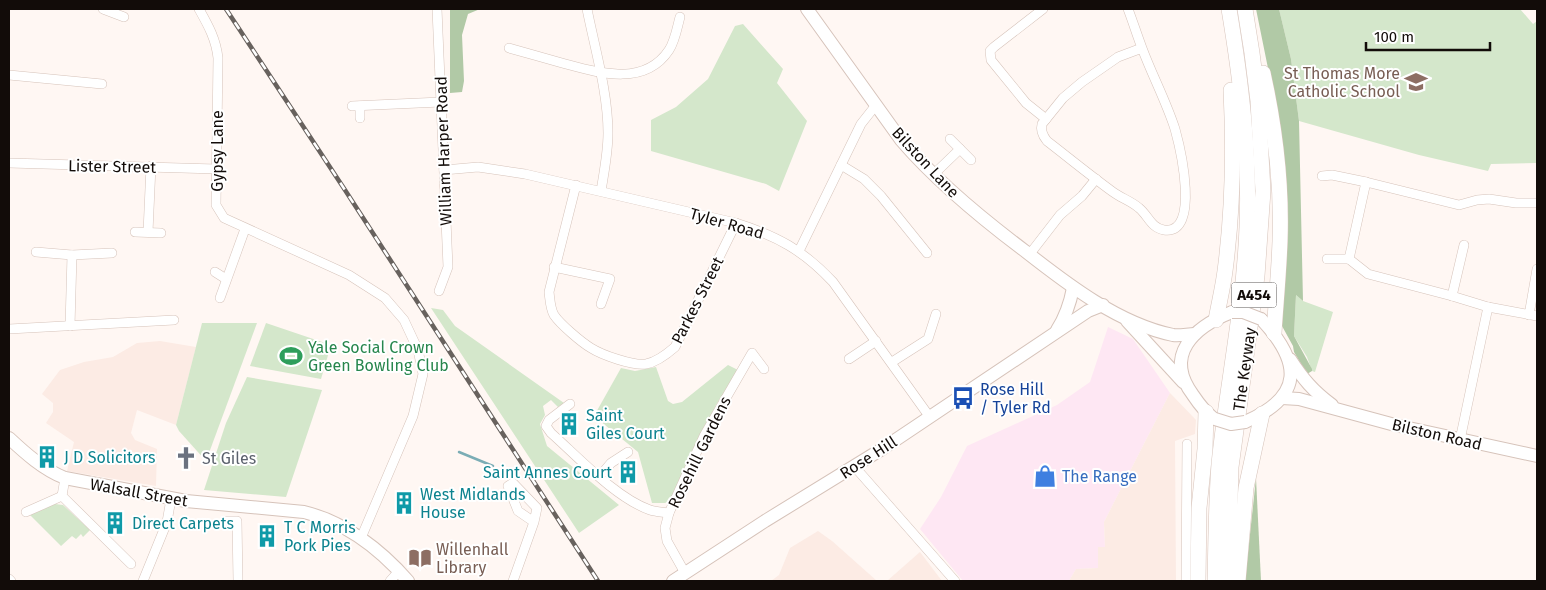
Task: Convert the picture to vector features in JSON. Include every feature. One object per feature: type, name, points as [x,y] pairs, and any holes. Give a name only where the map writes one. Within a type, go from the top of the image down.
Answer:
[{"type":"highway","points":[[1216,320],[1225,273],[1231,220],[1233,174],[1232,118],[1224,9]]},
{"type":"highway","name":"The Keyway","points":[[1215,581],[1219,464],[1242,292],[1247,229],[1246,149],[1237,61],[1229,9]]},
{"type":"highway","points":[[1246,9],[1271,110],[1279,186],[1280,240],[1274,333]]},
{"type":"highway","name":"The Keyway","points":[[1228,581],[1232,467],[1257,276],[1263,191],[1258,101],[1246,9]]},
{"type":"highway","points":[[1238,581],[1246,488],[1262,414]]},
{"type":"highway","points":[[1198,581],[1199,508],[1205,442],[1210,416]]},
{"type":"main road","name":"Bilston Lane","points":[[807,9],[901,140],[934,174],[985,221],[1073,288]]},
{"type":"main road","points":[[1073,288],[1124,318],[1174,336],[1195,334]]},
{"type":"main road","name":"Rose Hill","points":[[1048,338],[1065,317],[1073,288]]},
{"type":"main road","name":"Rose Hill","points":[[673,581],[764,521],[854,466],[1088,311],[1103,305]]},
{"type":"main road","points":[[1124,318],[1185,384],[1210,416],[1231,424],[1245,422],[1262,414],[1282,398],[1290,387],[1291,367],[1288,355],[1274,333],[1261,319],[1243,312],[1232,312],[1206,325],[1195,334],[1183,352],[1180,364],[1185,384]]},
{"type":"main road","name":"Bilston Road","points":[[1288,355],[1307,384],[1338,409]]},
{"type":"main road","name":"Bilston Road","points":[[1282,398],[1299,399],[1395,425],[1537,456]]},
{"type":"main road","name":"Walsall Street","points":[[9,438],[33,459],[65,478],[171,499],[304,512],[331,520],[361,538],[408,581]]},
{"type":"street","points":[[103,9],[124,16]]},
{"type":"street","name":"Gypsy Lane","points":[[199,9],[213,34],[217,51],[216,205],[224,218],[349,275],[385,298],[404,320],[418,350],[423,374],[413,416],[361,538]]},
{"type":"street","name":"William Harper Road","points":[[437,9],[448,267],[439,291]]},
{"type":"street","points":[[587,9],[600,73],[608,134],[601,190]]},
{"type":"street","points":[[1043,9],[990,51],[992,60],[1026,103],[1046,119]]},
{"type":"street","points":[[1128,9],[1175,130],[1187,194],[1185,210],[1181,220],[1174,228],[1163,230],[1150,221],[1142,209],[1116,194],[1043,136],[1041,128],[1062,98],[1097,70],[1118,56],[1142,48]]},
{"type":"street","points":[[509,48],[600,73],[622,75],[640,72],[653,66],[668,51],[680,18]]},
{"type":"street","points":[[9,75],[102,84]]},
{"type":"street","points":[[360,118],[356,106],[441,102]]},
{"type":"street","points":[[799,251],[865,118],[876,105]]},
{"type":"street","points":[[950,139],[970,160]]},
{"type":"street","points":[[934,174],[960,149]]},
{"type":"street","name":"Lister Street","points":[[9,163],[216,169]]},
{"type":"street","points":[[841,165],[864,179],[881,196],[927,253]]},
{"type":"street","points":[[148,232],[151,166]]},
{"type":"street","name":"Tyler Road","points":[[444,170],[478,167],[502,170],[601,190],[736,223],[767,233],[799,251],[833,282],[930,416]]},
{"type":"street","points":[[1322,176],[1332,175],[1366,182],[1459,205],[1489,200],[1537,203]]},
{"type":"street","points":[[1029,255],[1060,214],[1082,196],[1096,179]]},
{"type":"street","points":[[1349,259],[1366,182]]},
{"type":"street","name":"Parkes Street","points":[[576,185],[549,292],[554,315],[580,341],[592,349],[629,362],[647,364],[664,356],[675,347],[736,223]]},
{"type":"street","points":[[220,298],[245,229]]},
{"type":"street","points":[[135,232],[161,233]]},
{"type":"street","points":[[1452,296],[1464,245]]},
{"type":"street","points":[[36,252],[72,254],[112,253]]},
{"type":"street","points":[[70,326],[72,254]]},
{"type":"street","points":[[1327,259],[1349,259],[1368,274],[1488,307],[1533,315],[1537,269]]},
{"type":"street","points":[[554,267],[610,279],[601,304]]},
{"type":"street","points":[[215,272],[226,279]]},
{"type":"street","points":[[1460,440],[1488,307]]},
{"type":"street","points":[[892,362],[928,339],[936,314]]},
{"type":"street","points":[[9,329],[174,320]]},
{"type":"street","points":[[849,359],[876,341]]},
{"type":"street","name":"Rosehill Gardens","points":[[686,573],[668,541],[665,528],[669,513],[704,436],[752,352],[764,369]]},
{"type":"street","points":[[570,404],[552,415],[546,426],[551,433],[629,499],[650,510],[669,513]]},
{"type":"street","points":[[1186,581],[1187,444]]},
{"type":"street","points":[[600,476],[612,463],[628,452]]},
{"type":"street","points":[[854,466],[955,581]]},
{"type":"street","points":[[62,496],[65,478]]},
{"type":"street","points":[[26,512],[62,496]]},
{"type":"street","points":[[62,496],[131,564]]},
{"type":"street","points":[[143,581],[167,522],[171,499]]},
{"type":"street","points":[[225,521],[241,521],[240,579]]},
{"type":"street","points":[[513,581],[534,522]]},
{"type":"street","points":[[390,581],[399,571]]},
{"type":"shaded area","points":[[1108,327],[1133,339],[1170,393],[1104,522],[1105,547],[1098,548],[1098,568],[1076,569],[1069,581],[963,581],[920,529],[941,497],[967,446],[1057,405],[1090,382]]},
{"type":"shaded area","points":[[160,341],[196,347],[176,425],[137,410],[131,433],[135,440],[157,449],[156,486],[67,471],[74,442],[46,423],[53,412],[53,403],[42,394],[60,370],[84,362],[113,357],[137,343]]},
{"type":"shaded area","points":[[1170,393],[1196,420],[1195,434],[1175,441],[1176,581],[1069,581],[1076,569],[1098,568],[1098,547],[1105,547],[1104,522]]},
{"type":"shaded area","points":[[818,531],[877,581],[771,581],[779,575],[790,548]]},
{"type":"shaded area","points":[[920,552],[942,581],[887,581]]},
{"type":"green space","points":[[450,9],[480,9],[468,14],[462,35],[464,81],[462,92],[450,93]]},
{"type":"green space","points":[[1256,9],[1279,9],[1291,59],[1299,121],[1303,301],[1296,295],[1294,336],[1312,369],[1307,374],[1282,326],[1273,93]]},
{"type":"green space","name":"St Thomas More Catholic School","points":[[1279,9],[1520,9],[1533,24],[1537,21],[1537,163],[1491,164],[1488,171],[1419,155],[1299,121],[1291,59]]},
{"type":"green space","points":[[743,24],[783,69],[777,83],[807,121],[779,191],[766,184],[651,151],[651,120],[676,107],[708,79],[735,26]]},
{"type":"green space","points":[[1296,295],[1303,301],[1333,312],[1315,372],[1312,371],[1307,357],[1294,336]]},
{"type":"green space","points":[[431,308],[443,310],[455,326],[564,403],[558,407],[551,400],[543,406],[545,415],[540,424],[547,446],[619,505],[579,533]]},
{"type":"green space","points":[[202,323],[257,323],[206,461],[179,431],[176,425]]},
{"type":"green space","name":"Yale Social Crown Green Bowling Club","points":[[266,323],[331,345],[321,379],[250,366]]},
{"type":"green space","points":[[728,365],[738,370],[716,405],[671,500],[665,503],[652,503],[638,452],[594,416],[621,368],[635,371],[656,367],[668,401],[673,404],[682,402]]},
{"type":"green space","points":[[247,377],[322,390],[286,497],[204,490],[226,423]]},
{"type":"green space","points":[[1256,478],[1261,581],[1245,581]]},
{"type":"green space","points":[[55,504],[63,505],[90,530],[83,537],[81,534],[76,539],[72,536],[61,546],[30,515]]},
{"type":"waterway","points":[[459,452],[493,466]]},
{"type":"railway","points":[[226,9],[598,581]]},
{"type":"place","name":"St Thomas More Catholic School","points":[[1416,82]]},
{"type":"place","name":"Yale Social Crown Green Bowling Club","points":[[291,356]]},
{"type":"place","name":"Rose Hill / Tyler Rd","points":[[963,398]]},
{"type":"place","name":"Saint Giles Court","points":[[569,424]]},
{"type":"place","name":"J D Solicitors","points":[[47,457]]},
{"type":"place","name":"St Giles","points":[[186,458]]},
{"type":"place","name":"Saint Annes Court","points":[[628,472]]},
{"type":"place","name":"The Range","points":[[1045,476]]},
{"type":"place","name":"West Midlands House","points":[[404,503]]},
{"type":"place","name":"Direct Carpets","points":[[115,523]]},
{"type":"place","name":"T C Morris Pork Pies","points":[[267,536]]},
{"type":"place","name":"Willenhall Library","points":[[420,558]]}]
